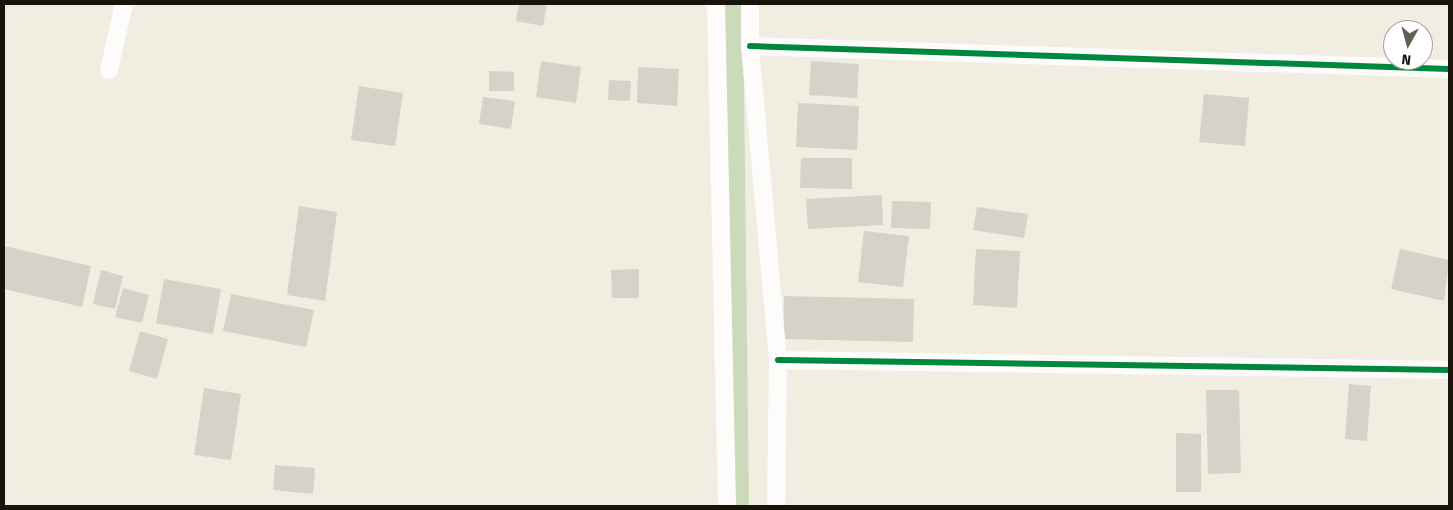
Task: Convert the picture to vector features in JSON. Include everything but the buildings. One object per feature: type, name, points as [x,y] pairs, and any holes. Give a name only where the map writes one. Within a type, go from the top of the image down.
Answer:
[{"type":"street","points":[[109,70],[124,4]]},
{"type":"street","points":[[716,4],[727,506]]},
{"type":"street","points":[[750,4],[750,46],[778,360],[776,506]]},
{"type":"street","points":[[750,46],[1449,69]]},
{"type":"street","points":[[778,360],[1449,370]]},
{"type":"green space","points":[[721,4],[743,4],[749,506],[728,506]]},
{"type":"cycle path","points":[[750,46],[1449,69]]},
{"type":"cycle path","points":[[778,360],[1449,370]]}]
